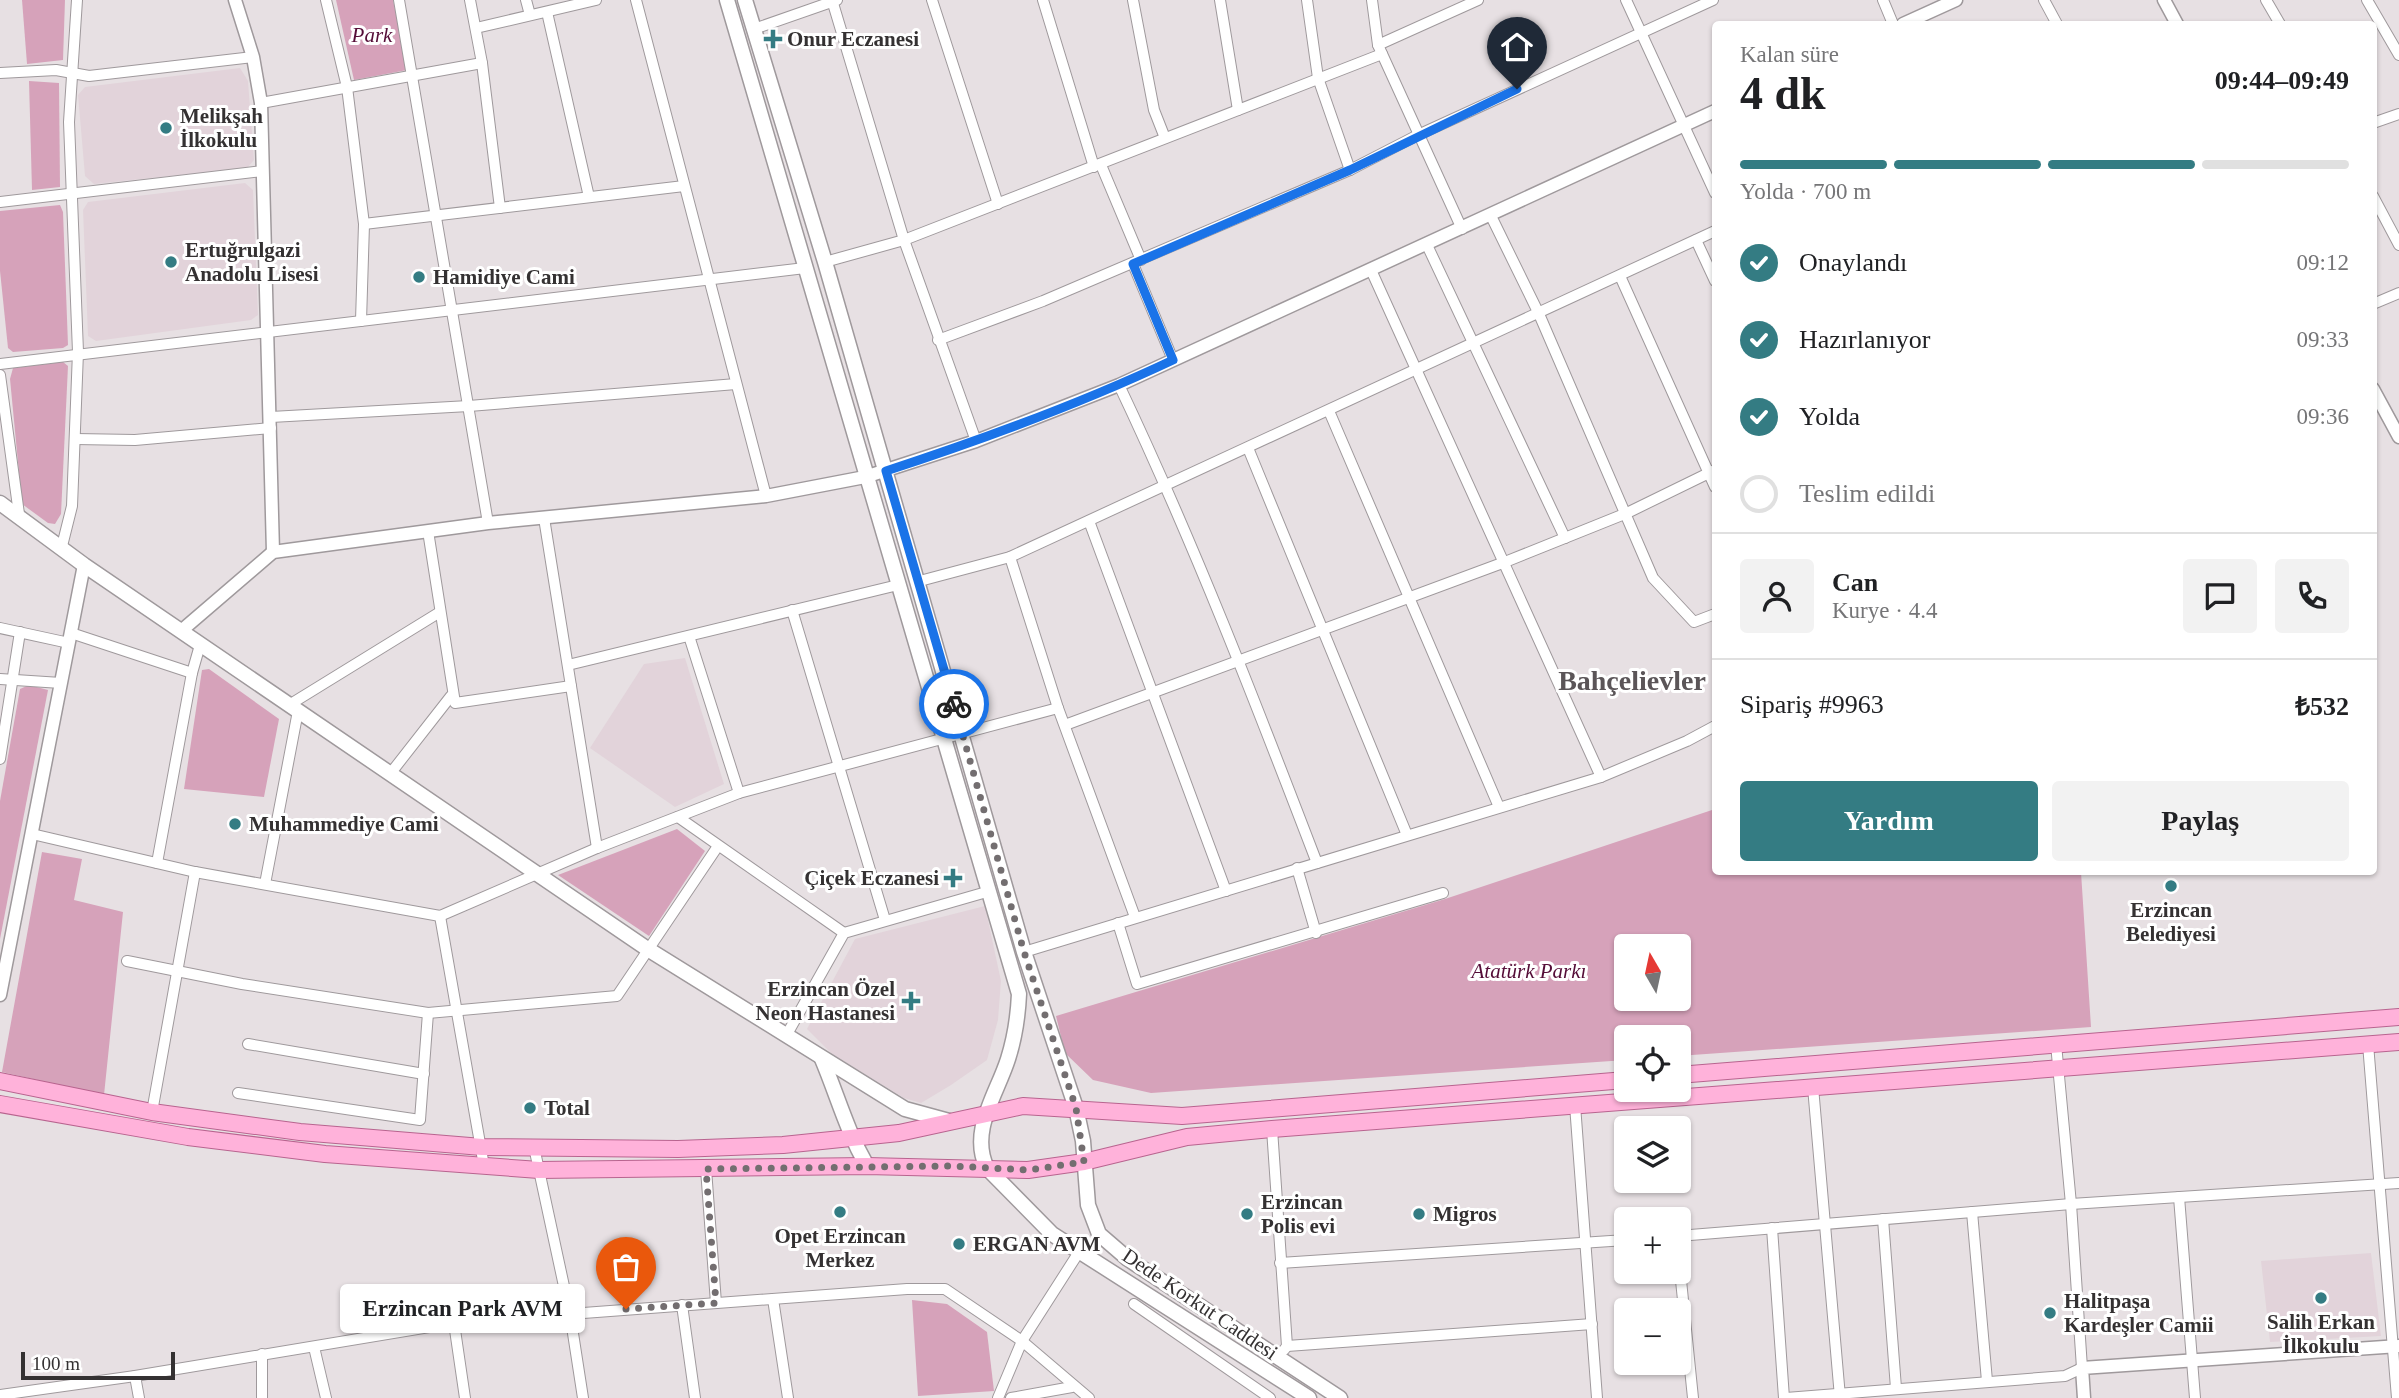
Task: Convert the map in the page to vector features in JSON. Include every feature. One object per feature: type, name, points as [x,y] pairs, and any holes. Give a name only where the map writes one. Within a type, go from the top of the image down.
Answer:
[{"type":"main road","points":[[727,0],[865,477],[945,736],[1019,993],[1018,1021],[1009,1058],[986,1114],[981,1136],[980,1154],[987,1168]]},
{"type":"main road","name":"Dede Korkut Caddesi","points":[[745,0],[825,262],[1024,952],[1076,1108],[1088,1205],[1099,1234],[1128,1259],[1283,1351],[1340,1398]]},
{"type":"main road","points":[[0,503],[200,645],[646,948],[905,1109],[949,1121]]},
{"type":"main road","points":[[1691,1074],[2399,1017]]},
{"type":"main road","points":[[0,1104],[202,1139],[326,1154],[539,1170],[867,1166],[1028,1170],[1084,1162],[1187,1137],[1272,1129],[2399,1042]]},
{"type":"main road","points":[[822,1059],[852,1138],[867,1166]]},
{"type":"main road","points":[[0,1082],[152,1112],[300,1132],[482,1147],[678,1149],[899,1133],[1023,1106],[1076,1108],[1109,1114],[1182,1116],[1614,1081]]},
{"type":"main road","name":"Dede Korkut Caddesi","points":[[987,1168],[1052,1234],[1309,1398]]},
{"type":"street","points":[[62,546],[72,506],[78,352],[69,122],[77,0]]},
{"type":"street","points":[[235,0],[253,57],[261,103],[273,552]]},
{"type":"street","points":[[326,0],[347,88],[364,224],[361,321]]},
{"type":"street","points":[[399,0],[438,215],[488,523]]},
{"type":"street","points":[[470,0],[482,63],[500,208]]},
{"type":"street","points":[[526,0],[530,15]]},
{"type":"street","points":[[476,28],[596,0]]},
{"type":"street","points":[[636,0],[766,496]]},
{"type":"street","points":[[932,0],[998,204]]},
{"type":"street","points":[[1043,0],[1097,166],[1137,262],[1173,360]]},
{"type":"street","points":[[1133,0],[1154,110],[1165,138]]},
{"type":"street","points":[[1220,0],[1238,110]]},
{"type":"street","points":[[1307,0],[1318,78],[1350,170]]},
{"type":"street","points":[[1372,0],[1380,50],[1462,229]]},
{"type":"street","points":[[825,262],[904,240],[1318,78],[1478,0]]},
{"type":"street","points":[[1626,0],[1712,186]]},
{"type":"street","points":[[938,340],[1137,262],[1350,170],[1418,135],[1713,0]]},
{"type":"street","points":[[1883,0],[1893,21]]},
{"type":"street","points":[[1910,21],[1956,0]]},
{"type":"street","points":[[2044,0],[2055,21]]},
{"type":"street","points":[[2164,0],[2175,21]]},
{"type":"street","points":[[2266,0],[2278,21]]},
{"type":"street","points":[[2367,0],[2399,55]]},
{"type":"street","points":[[754,29],[834,1],[904,240],[976,441]]},
{"type":"street","points":[[547,12],[589,197]]},
{"type":"street","points":[[0,73],[56,70],[89,76],[253,57]]},
{"type":"street","points":[[261,103],[482,63]]},
{"type":"street","points":[[181,631],[273,552],[488,523],[766,496],[865,477],[976,441],[1119,385],[1712,112]]},
{"type":"street","points":[[2377,122],[2399,114]]},
{"type":"street","points":[[0,202],[71,191],[263,171]]},
{"type":"street","points":[[364,224],[684,186]]},
{"type":"street","points":[[2377,204],[2399,245]]},
{"type":"street","points":[[1491,216],[1539,314],[1653,578],[1694,622],[1712,615]]},
{"type":"street","points":[[916,582],[1010,557],[1475,344],[1712,232]]},
{"type":"street","points":[[1696,240],[1712,275]]},
{"type":"street","points":[[1427,245],[1566,538]]},
{"type":"street","points":[[0,364],[78,352],[453,311],[805,268]]},
{"type":"street","points":[[1371,270],[1601,777]]},
{"type":"street","points":[[1065,725],[1505,562],[1627,513],[1712,471],[1620,276]]},
{"type":"street","points":[[2377,302],[2399,293]]},
{"type":"street","points":[[0,375],[19,514]]},
{"type":"street","points":[[75,439],[145,439],[271,423],[736,384]]},
{"type":"street","points":[[1119,385],[1167,485],[1239,659],[1317,863]]},
{"type":"street","points":[[2377,396],[2399,437]]},
{"type":"street","points":[[1329,411],[1499,807]]},
{"type":"street","points":[[1248,448],[1407,835]]},
{"type":"street","points":[[544,517],[597,848]]},
{"type":"street","points":[[1088,521],[1226,891]]},
{"type":"street","points":[[428,531],[454,703],[572,686]]},
{"type":"street","points":[[1010,557],[1058,708],[1135,917]]},
{"type":"street","points":[[0,995],[84,565]]},
{"type":"street","points":[[568,665],[898,585]]},
{"type":"street","points":[[792,610],[885,920]]},
{"type":"street","points":[[265,884],[293,708],[440,612]]},
{"type":"street","points":[[0,628],[70,638],[192,673]]},
{"type":"street","points":[[0,759],[20,632]]},
{"type":"street","points":[[689,636],[739,793]]},
{"type":"street","points":[[157,863],[192,673],[200,645]]},
{"type":"street","points":[[0,679],[13,677],[61,683]]},
{"type":"street","points":[[390,774],[451,695]]},
{"type":"street","points":[[32,834],[195,872],[440,916],[597,848],[739,793],[1058,708]]},
{"type":"street","points":[[1024,952],[1601,777],[1712,728]]},
{"type":"street","points":[[678,817],[844,933]]},
{"type":"street","points":[[127,961],[242,984],[428,1013],[617,996],[646,948],[718,846]]},
{"type":"street","points":[[1297,868],[1316,933]]},
{"type":"street","points":[[152,1112],[195,872]]},
{"type":"street","points":[[786,1036],[844,933],[990,891]]},
{"type":"street","points":[[1118,923],[1138,984],[1443,893]]},
{"type":"street","points":[[440,916],[484,1166]]},
{"type":"street","points":[[238,1093],[420,1120],[428,1013]]},
{"type":"street","points":[[248,1044],[424,1074]]},
{"type":"street","points":[[2056,1044],[2071,1204],[2084,1398]]},
{"type":"street","points":[[2368,1044],[2397,1346],[2397,1398]]},
{"type":"street","points":[[1813,1087],[1840,1395]]},
{"type":"street","points":[[1574,1105],[1597,1398]]},
{"type":"street","points":[[1272,1129],[1283,1351],[1592,1324]]},
{"type":"street","points":[[534,1147],[569,1309],[583,1398]]},
{"type":"street","points":[[706,1169],[716,1303]]},
{"type":"street","points":[[1691,1235],[2071,1204],[2399,1183]]},
{"type":"street","points":[[2179,1197],[2195,1398]]},
{"type":"street","points":[[1972,1212],[1987,1381]]},
{"type":"street","points":[[1883,1219],[1896,1388]]},
{"type":"street","points":[[1772,1228],[1785,1398],[2065,1376],[2082,1368],[2397,1346]]},
{"type":"street","points":[[1280,1264],[1614,1241]]},
{"type":"street","points":[[998,1398],[1022,1341],[1079,1252]]},
{"type":"street","points":[[1681,1284],[1693,1398]]},
{"type":"street","points":[[0,1395],[135,1376],[454,1323],[569,1309],[945,1289],[1022,1341],[1072,1387],[1089,1398]]},
{"type":"street","points":[[773,1299],[788,1398]]},
{"type":"street","points":[[1134,1304],[1270,1398],[1285,1382]]},
{"type":"street","points":[[682,1305],[695,1398]]},
{"type":"street","points":[[454,1323],[465,1398]]},
{"type":"street","points":[[314,1347],[326,1398]]},
{"type":"street","points":[[262,1354],[262,1398]]},
{"type":"street","points":[[135,1376],[139,1398]]},
{"type":"street","points":[[1011,1398],[1072,1387]]},
{"type":"shaded area","name":"Melikşah İlkokulu","points":[[240,68],[248,81],[254,160],[247,168],[94,184],[85,176],[78,95],[85,87]]},
{"type":"shaded area","name":"Ertuğrulgazi Anadolu Lisesi","points":[[245,183],[253,190],[258,315],[251,320],[96,341],[88,336],[83,210],[88,202]]},
{"type":"shaded area","points":[[685,658],[724,784],[675,807],[590,748],[644,664]]},
{"type":"shaded area","name":"Erzincan Özel Neon Hastanesi","points":[[985,906],[1001,981],[998,1020],[987,1060],[951,1085],[921,1103],[904,1098],[832,1054],[807,1029],[855,939]]},
{"type":"shaded area","name":"Salih Erkan İlkokulu","points":[[2371,1253],[2381,1336],[2270,1342],[2261,1261]]},
{"type":"green space","points":[[22,0],[65,0],[63,60],[27,64]]},
{"type":"green space","name":"Park","points":[[336,0],[393,0],[407,70],[354,80]]},
{"type":"green space","points":[[29,81],[59,83],[60,187],[32,190]]},
{"type":"green space","points":[[60,205],[63,212],[68,345],[63,348],[13,352],[8,348],[0,271],[0,211]]},
{"type":"green space","points":[[63,362],[68,366],[61,514],[55,524],[48,523],[22,504],[10,379],[13,368]]},
{"type":"green space","points":[[209,669],[279,719],[264,797],[184,789],[202,670]]},
{"type":"green space","points":[[29,685],[48,690],[0,939],[0,801],[20,689]]},
{"type":"green space","name":"Atatürk Parkı","points":[[1712,810],[1712,875],[2081,875],[2091,1027],[1691,1055],[1691,1025],[1614,1025],[1614,1061],[1151,1093],[1093,1080],[1065,1053],[1056,1016],[1445,899]]},
{"type":"green space","points":[[677,829],[705,851],[649,936],[558,875]]},
{"type":"green space","points":[[42,852],[82,859],[74,900],[123,912],[104,1095],[2,1072]]},
{"type":"green space","points":[[912,1300],[947,1304],[987,1332],[994,1391],[918,1396]]},
{"type":"way so far","points":[[626,1309],[716,1303],[706,1169],[952,1166],[1028,1170],[1084,1162],[1083,1140],[1076,1108],[1024,952],[954,704]]},
{"type":"place","name":"Onur Eczanesi","points":[[773,39]]},
{"type":"place","name":"Melikşah İlkokulu","points":[[166,128]]},
{"type":"place","name":"Ertuğrulgazi Anadolu Lisesi","points":[[171,262]]},
{"type":"place","name":"Hamidiye Cami","points":[[419,277]]},
{"type":"place","name":"Muhammediye Cami","points":[[235,824]]},
{"type":"place","name":"Çiçek Eczanesi","points":[[953,878]]},
{"type":"place","name":"Erzincan Belediyesi","points":[[2171,886]]},
{"type":"place","name":"Erzincan Özel Neon Hastanesi","points":[[911,1001]]},
{"type":"place","name":"Total","points":[[530,1108]]},
{"type":"place","name":"Opet Erzincan Merkez","points":[[840,1212]]},
{"type":"place","name":"Erzincan Polis evi","points":[[1247,1214]]},
{"type":"place","name":"Migros","points":[[1419,1214]]},
{"type":"place","name":"ERGAN AVM","points":[[959,1244]]},
{"type":"place","name":"Salih Erkan İlkokulu","points":[[2321,1298]]},
{"type":"place","name":"Erzincan Park AVM","points":[[626,1309]]},
{"type":"place","name":"Halitpaşa Kardeşler Camii","points":[[2050,1313]]},
{"type":"district","name":"Bahçelievler","points":[[1632,680]]},
{"type":"route","points":[[954,704],[916,582],[886,471],[976,441],[1119,385],[1173,360],[1133,264],[1350,170],[1517,89]]}]
